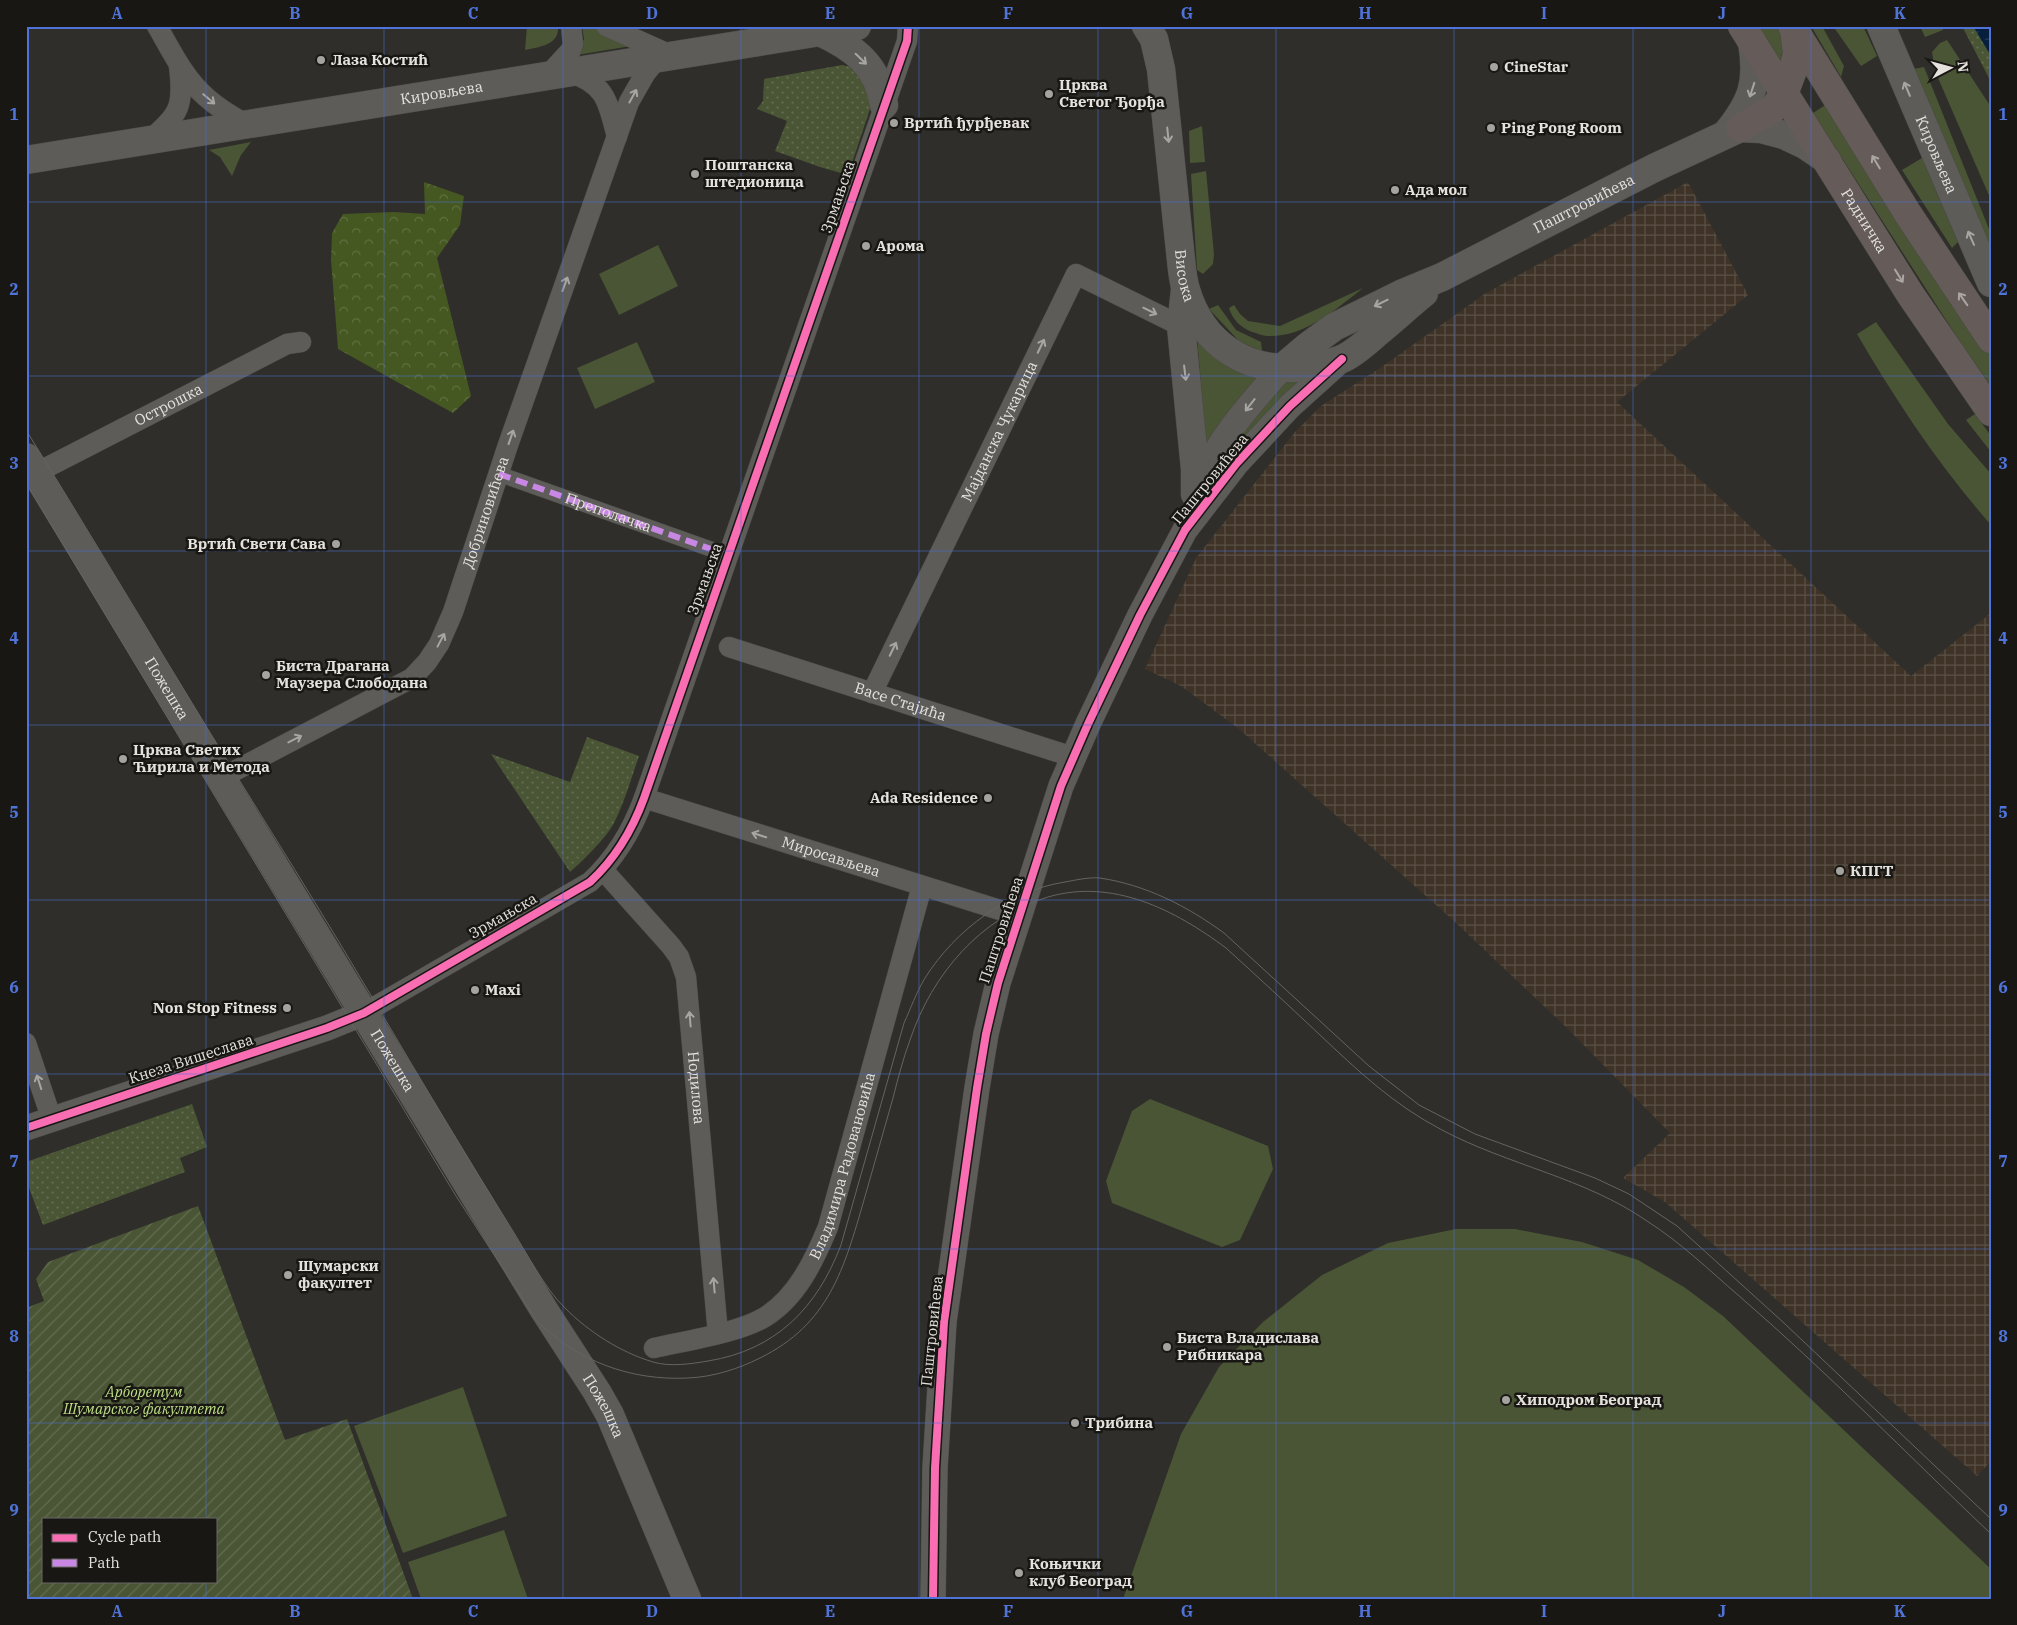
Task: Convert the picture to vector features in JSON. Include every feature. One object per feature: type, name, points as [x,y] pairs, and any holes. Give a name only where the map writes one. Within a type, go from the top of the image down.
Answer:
[{"type":"main road","name":"Кировљева","points":[[26,160],[665,58],[816,31],[857,26]]},
{"type":"main road","points":[[1146,26],[1154,39],[1161,69]]},
{"type":"main road","points":[[1161,69],[1164,26]]},
{"type":"main road","name":"Кировљева","points":[[1881,26],[1991,283]]},
{"type":"main road","points":[[1733,131],[1773,109],[1784,94],[1797,53],[1793,28]]},
{"type":"main road","points":[[1793,28],[1936,259],[1991,339]]},
{"type":"main road","points":[[816,31],[858,55],[873,71],[879,82],[884,105]]},
{"type":"main road","name":"Радничка","points":[[1747,34],[1910,294],[1991,412]]},
{"type":"main road","name":"Паштровићева","points":[[1733,131],[1744,111],[1755,82],[1756,61],[1747,34]]},
{"type":"main road","name":"Висока","points":[[1161,69],[1180,254],[1186,290],[1201,321],[1230,352],[1243,360],[1259,366],[1282,368],[1310,366],[1342,360]]},
{"type":"main road","name":"Паштровићева","points":[[1282,368],[1334,327],[1394,297],[1442,277],[1654,168],[1733,131],[1761,129],[1784,135],[1805,145],[1827,160]]},
{"type":"main road","name":"Паштровићева","points":[[1342,360],[1355,352],[1442,277]]},
{"type":"main road","points":[[1186,290],[1181,326],[1195,469],[1195,494]]},
{"type":"main road","name":"Пожешка","points":[[31,465],[544,1310],[597,1392],[621,1441],[687,1599]]},
{"type":"street","points":[[157,26],[179,64],[205,96],[248,125]]},
{"type":"street","points":[[571,26],[573,44],[559,74],[592,81],[601,89],[608,103],[617,137]]},
{"type":"street","points":[[606,26],[665,58]]},
{"type":"street","name":"Зрмањска","points":[[364,1013],[590,882],[603,870],[630,834],[907,40],[908,26]]},
{"type":"street","name":"Добриновићева","points":[[221,778],[400,685],[419,671],[439,644],[446,630],[629,102],[645,74],[665,58]]},
{"type":"street","points":[[147,142],[169,123],[178,108],[182,91],[179,64]]},
{"type":"street","name":"Мајданска Чукарица","points":[[872,693],[1076,274],[1181,326]]},
{"type":"street","name":"Острошка","points":[[31,465],[287,344],[301,342]]},
{"type":"street","name":"Паштровићева","points":[[933,1599],[935,1468],[944,1322],[986,1034],[998,983],[1061,786],[1140,616],[1185,530],[1236,464],[1290,406],[1342,360]]},
{"type":"street","name":"Паштровићева","points":[[1195,494],[1222,442],[1282,368]]},
{"type":"street","name":"Преполачка","points":[[499,474],[719,552]]},
{"type":"street","points":[[1185,530],[1195,494]]},
{"type":"street","name":"Васе Стајића","points":[[728,647],[1073,757]]},
{"type":"street","name":"Миросављева","points":[[644,798],[1019,916]]},
{"type":"street","name":"Нодилова","points":[[603,870],[671,946],[679,957],[686,977],[718,1334]]},
{"type":"street","name":"Владимира Радовановића","points":[[654,1348],[718,1334],[764,1317],[780,1305],[804,1279],[816,1257],[828,1227],[922,886]]},
{"type":"street","name":"Кнеза Вишеслава","points":[[26,1128],[318,1031],[364,1013]]},
{"type":"street","points":[[26,1043],[52,1120]]},
{"type":"shaded area","points":[[1688,182],[1748,295],[1617,402],[1911,676],[1991,613],[1991,1461],[1977,1476],[1665,1202],[1623,1178],[1670,1133],[1565,1026],[1455,922],[1239,729],[1181,686],[1145,669],[1196,558],[1295,432],[1321,406],[1383,366],[1486,293]]},
{"type":"green space","points":[[527,26],[558,26],[558,32],[556,37],[548,44],[525,50]]},
{"type":"green space","points":[[582,26],[593,26],[637,45],[577,55],[584,39]]},
{"type":"green space","points":[[1756,26],[1777,26],[1785,38],[1780,63]]},
{"type":"green space","points":[[1811,26],[1822,26],[1844,66],[1841,77]]},
{"type":"green space","points":[[1833,26],[1863,26],[1877,56],[1861,66]]},
{"type":"green space","points":[[1920,26],[1941,26],[1943,30],[1925,37]]},
{"type":"green space","points":[[1962,26],[1991,26],[1991,82]]},
{"type":"green space","points":[[1947,40],[1991,107],[1991,200],[1935,71],[1932,52],[1940,43]]},
{"type":"green space","points":[[842,65],[851,67],[862,77],[872,103],[848,175],[775,151],[787,121],[757,109],[763,101],[764,79]]},
{"type":"green space","points":[[1924,67],[1991,234],[1991,244],[1988,246],[1908,70]]},
{"type":"green space","points":[[1827,104],[1991,355],[1991,386],[1964,348],[1813,113]]},
{"type":"green space","points":[[1202,126],[1205,162],[1190,163],[1189,131]]},
{"type":"green space","points":[[251,142],[241,155],[232,176],[220,157],[209,150]]},
{"type":"green space","points":[[1922,158],[1958,242],[1952,248],[1902,170]]},
{"type":"green space","points":[[1206,171],[1214,254],[1213,264],[1203,274],[1197,270],[1191,174]]},
{"type":"green space","points":[[424,182],[464,196],[460,225],[437,258],[471,396],[453,413],[338,349],[331,260],[332,233],[343,214],[394,212],[425,214]]},
{"type":"green space","points":[[658,245],[678,286],[619,315],[599,274]]},
{"type":"green space","points":[[1363,288],[1319,321],[1294,332],[1281,335],[1265,336],[1248,330],[1241,326],[1229,308],[1234,305],[1248,321],[1280,326]]},
{"type":"green space","points":[[1218,305],[1236,330],[1261,342],[1262,351],[1240,342],[1209,309]]},
{"type":"green space","points":[[1876,322],[1948,424],[1991,474],[1991,525],[1936,457],[1887,384],[1857,334]]},
{"type":"green space","points":[[1197,337],[1235,368],[1264,380],[1207,456]]},
{"type":"green space","points":[[637,342],[655,382],[595,409],[577,368]]},
{"type":"green space","points":[[1309,379],[1202,496],[1238,433],[1286,380]]},
{"type":"green space","points":[[1975,414],[1991,436],[1991,452],[1966,420]]},
{"type":"green space","points":[[587,737],[639,756],[625,798],[614,823],[588,856],[570,872],[491,754],[570,782]]},
{"type":"green space","points":[[1150,1099],[1268,1146],[1273,1169],[1240,1240],[1222,1247],[1112,1203],[1106,1181],[1132,1111]]},
{"type":"green space","points":[[192,1104],[207,1147],[180,1158],[185,1172],[43,1225],[26,1180],[26,1162]]},
{"type":"green space","name":"Арборетум Шумарског факултета","points":[[198,1206],[285,1440],[347,1419],[413,1599],[26,1599],[26,1308],[44,1301],[36,1279],[48,1262]]},
{"type":"green space","name":"Хиподром Београд","points":[[1456,1229],[1515,1229],[1582,1242],[1638,1260],[1684,1287],[1723,1316],[1991,1569],[1991,1599],[1123,1599],[1181,1434],[1219,1367],[1263,1322],[1322,1275],[1388,1243]]},
{"type":"green space","points":[[463,1387],[507,1516],[403,1553],[354,1426]]},
{"type":"green space","points":[[504,1530],[528,1599],[421,1599],[408,1562]]},
{"type":"water","points":[[1973,26],[1991,26],[1991,56]]},
{"type":"tram line","points":[[26,430],[337,939],[543,1281],[574,1317],[617,1347],[660,1364],[673,1365],[708,1361],[754,1347],[774,1336],[791,1322],[820,1288],[841,1245],[904,1023],[925,978],[938,960],[968,928],[1004,903],[1044,887],[1082,879],[1100,878],[1150,891],[1210,923],[1224,933],[1369,1066],[1419,1105],[1475,1134],[1595,1178],[1629,1194],[1677,1226],[1784,1323],[1991,1519]]},
{"type":"tram line","points":[[26,483],[456,1196],[537,1321],[569,1347],[587,1357],[606,1366],[646,1376],[667,1378],[707,1376],[725,1372],[752,1362],[783,1344],[803,1329],[818,1311],[830,1292],[849,1249],[907,1047],[919,1016],[931,993],[962,951],[1001,918],[1024,906],[1048,897],[1072,892],[1096,892],[1142,901],[1186,921],[1206,934],[1226,948],[1362,1074],[1408,1110],[1467,1142],[1598,1194],[1623,1206],[1659,1229],[1694,1256],[1803,1353],[1991,1534]]},
{"type":"marked path","points":[[499,474],[719,552]]},
{"type":"cycle path","points":[[26,1128],[327,1028],[364,1013],[590,882],[608,863],[628,833],[644,798],[907,41],[908,26]]},
{"type":"cycle path","points":[[933,1599],[935,1468],[944,1322],[977,1088],[986,1034],[998,983],[1061,786],[1140,615],[1185,530],[1236,464],[1290,406],[1342,359]]},
{"type":"place","name":"Лаза Костић","points":[[321,60]]},
{"type":"place","name":"CineStar","points":[[1494,67]]},
{"type":"place","name":"Црква Светог Ђорђа","points":[[1049,94]]},
{"type":"place","name":"Вртић ђурђевак","points":[[894,123]]},
{"type":"place","name":"Ping Pong Room","points":[[1491,128]]},
{"type":"place","name":"Поштанска штедионица","points":[[695,174]]},
{"type":"place","name":"Ада мол","points":[[1395,190]]},
{"type":"place","name":"Арома","points":[[866,246]]},
{"type":"place","name":"Вртић Свети Сава","points":[[336,544]]},
{"type":"place","name":"Биста Драгана Маузера Слободана","points":[[266,675]]},
{"type":"place","name":"Црква Светих Ћирила и Метода","points":[[123,759]]},
{"type":"place","name":"Ada Residence","points":[[988,798]]},
{"type":"place","name":"КПГТ","points":[[1840,871]]},
{"type":"place","name":"Maxi","points":[[475,990]]},
{"type":"place","name":"Non Stop Fitness","points":[[287,1008]]},
{"type":"place","name":"Шумарски факултет","points":[[288,1275]]},
{"type":"place","name":"Биста Владислава Рибникара","points":[[1167,1347]]},
{"type":"place","name":"Хиподром Београд","points":[[1506,1400]]},
{"type":"place","name":"Трибина","points":[[1075,1423]]},
{"type":"place","name":"Коњички клуб Београд","points":[[1019,1573]]}]
